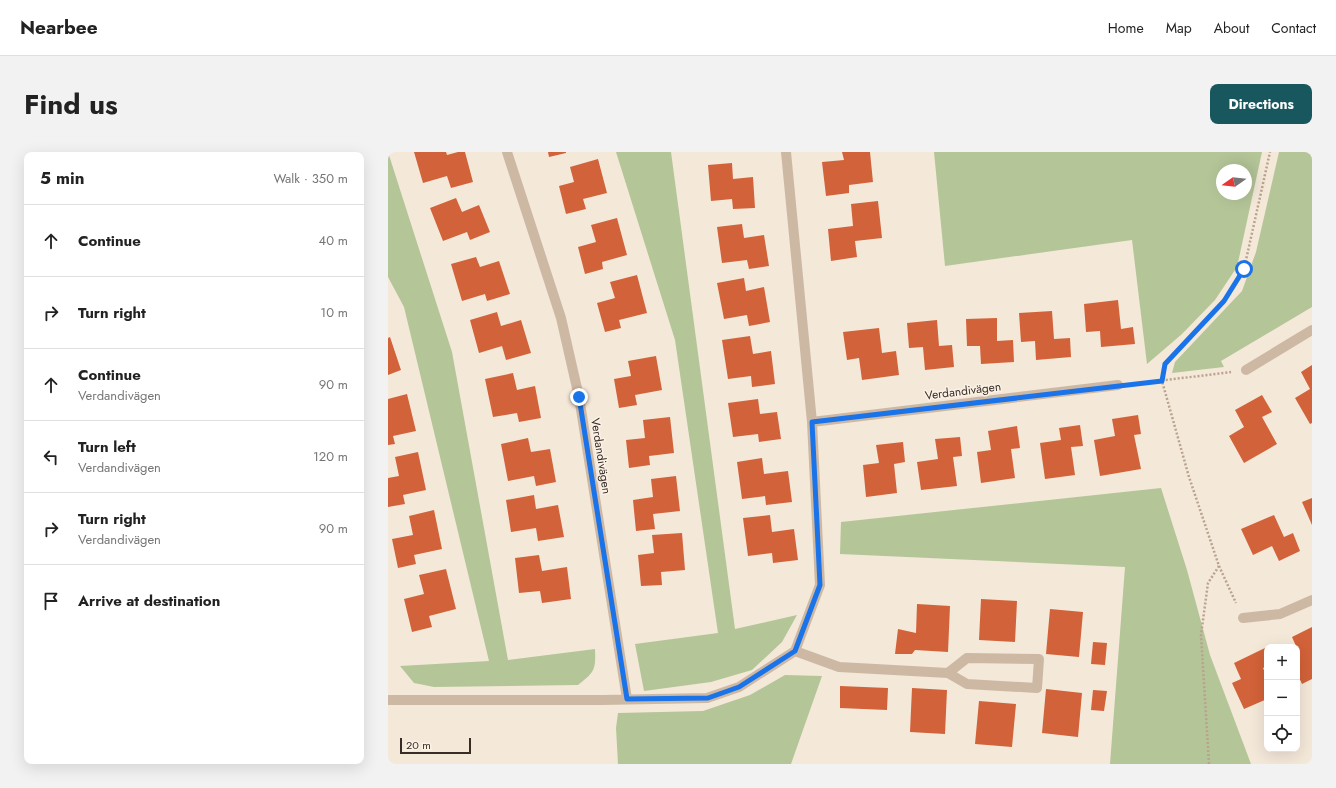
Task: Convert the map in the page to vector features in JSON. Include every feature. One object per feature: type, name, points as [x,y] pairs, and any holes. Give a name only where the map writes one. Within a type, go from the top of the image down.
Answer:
[{"type":"street","name":"Verdandivägen","points":[[508,152],[561,318],[579,397],[627,699]]},
{"type":"street","points":[[388,700],[708,698],[739,687],[795,651],[820,585],[812,422],[786,152]]},
{"type":"street","points":[[1246,370],[1312,330]]},
{"type":"street","name":"Verdandivägen","points":[[812,422],[1118,385]]},
{"type":"street","points":[[1243,618],[1280,614],[1312,600]]},
{"type":"street","points":[[795,651],[840,667],[948,673],[967,684],[1037,688],[1039,659],[967,658],[948,673]]},
{"type":"path","points":[[1243,618],[1219,566],[1189,477],[1162,381],[1165,364],[1224,301],[1244,269],[1270,152]]},
{"type":"path","points":[[1118,385],[1246,370]]},
{"type":"path","points":[[1209,764],[1201,635],[1208,583],[1219,566]]},
{"type":"green space","points":[[388,152],[452,352],[508,660],[595,649],[595,662],[593,670],[588,677],[578,685],[434,687],[414,683],[400,666],[489,661],[404,307],[388,277]]},
{"type":"green space","points":[[616,152],[671,152],[735,629],[797,615],[782,642],[752,670],[711,682],[644,691],[635,644],[718,633],[675,340]]},
{"type":"green space","points":[[934,152],[1262,152],[1252,198],[1252,164],[1216,164],[1216,200],[1252,200],[1237,267],[1215,300],[1182,334],[1147,364],[1132,240],[945,266]]},
{"type":"green space","points":[[1279,152],[1312,152],[1312,307],[1221,361],[1224,367],[1172,373],[1175,362],[1242,291],[1256,252]]},
{"type":"green space","points":[[1161,488],[1187,570],[1210,655],[1251,764],[1110,764],[1125,567],[840,554],[841,522]]},
{"type":"green space","points":[[785,675],[822,676],[791,764],[618,764],[616,728],[618,713],[703,711],[750,695]]},
{"type":"building","points":[[414,152],[446,152],[447,155],[465,152],[473,182],[451,188],[447,176],[423,183]]},
{"type":"building","points":[[548,152],[566,152],[566,153],[549,157]]},
{"type":"building","points":[[842,152],[870,152],[873,182],[849,185],[849,193],[826,196],[822,162],[844,160]]},
{"type":"building","points":[[598,159],[607,193],[583,199],[586,209],[566,214],[559,186],[574,182],[570,167]]},
{"type":"building","points":[[732,163],[733,179],[753,177],[755,208],[733,209],[732,199],[711,201],[708,165]]},
{"type":"building","points":[[456,198],[462,212],[479,205],[490,232],[470,240],[467,232],[443,241],[430,208]]},
{"type":"building","points":[[878,201],[882,238],[855,241],[857,257],[831,261],[828,229],[853,226],[851,204]]},
{"type":"building","points":[[617,218],[627,255],[602,262],[603,269],[585,274],[578,247],[596,242],[591,225]]},
{"type":"building","points":[[742,224],[744,238],[764,235],[769,266],[749,269],[747,260],[722,263],[717,227]]},
{"type":"building","points":[[476,257],[480,267],[499,261],[510,294],[487,301],[485,294],[462,301],[451,264]]},
{"type":"building","points":[[637,275],[647,313],[619,320],[621,328],[605,332],[597,303],[615,298],[610,282]]},
{"type":"building","points":[[744,278],[746,291],[764,287],[770,322],[749,326],[747,315],[724,319],[717,283]]},
{"type":"building","points":[[1118,300],[1121,329],[1133,327],[1135,344],[1101,347],[1100,331],[1086,332],[1084,304]]},
{"type":"building","points":[[1052,311],[1054,339],[1070,338],[1071,357],[1036,360],[1035,341],[1021,342],[1019,313]]},
{"type":"building","points":[[497,312],[501,326],[521,320],[531,353],[506,360],[502,346],[479,353],[470,320]]},
{"type":"building","points":[[997,318],[997,341],[1013,340],[1014,362],[981,364],[980,346],[967,346],[966,319]]},
{"type":"building","points":[[937,320],[939,346],[952,345],[954,367],[925,370],[923,347],[909,348],[907,323]]},
{"type":"building","points":[[879,328],[882,353],[896,351],[899,375],[862,380],[859,358],[847,360],[843,332]]},
{"type":"building","points":[[750,336],[753,354],[771,351],[775,384],[752,387],[751,376],[728,379],[722,340]]},
{"type":"building","points":[[390,337],[401,370],[388,375],[388,338]]},
{"type":"building","points":[[656,356],[662,390],[635,395],[637,405],[619,408],[614,379],[631,376],[628,361]]},
{"type":"building","points":[[1312,365],[1312,423],[1310,424],[1295,398],[1310,389],[1301,372]]},
{"type":"building","points":[[513,373],[517,390],[535,386],[541,418],[519,422],[517,413],[493,417],[485,379]]},
{"type":"building","points":[[407,394],[416,431],[393,436],[395,444],[388,445],[388,399]]},
{"type":"building","points":[[1262,395],[1272,412],[1262,417],[1277,444],[1244,463],[1229,436],[1244,427],[1235,410]]},
{"type":"building","points":[[758,399],[760,414],[777,412],[781,439],[759,442],[758,434],[733,437],[728,403]]},
{"type":"building","points":[[1138,415],[1141,434],[1134,435],[1141,469],[1100,476],[1094,440],[1115,436],[1112,419]]},
{"type":"building","points":[[670,417],[674,453],[649,456],[650,465],[629,468],[626,440],[645,438],[643,420]]},
{"type":"building","points":[[1080,425],[1083,446],[1071,447],[1075,475],[1045,479],[1040,443],[1061,440],[1059,428]]},
{"type":"building","points":[[1017,426],[1020,448],[1011,449],[1015,478],[981,483],[977,452],[991,450],[988,431]]},
{"type":"building","points":[[960,437],[962,456],[953,457],[957,486],[921,490],[917,462],[938,459],[935,439]]},
{"type":"building","points":[[528,438],[531,452],[550,449],[556,482],[536,486],[534,476],[508,481],[501,444]]},
{"type":"building","points":[[903,442],[905,462],[894,464],[897,493],[866,497],[863,465],[879,463],[876,445]]},
{"type":"building","points":[[418,452],[426,490],[403,495],[405,504],[388,507],[388,478],[399,476],[395,457]]},
{"type":"building","points":[[762,458],[764,474],[788,471],[792,502],[766,505],[765,496],[742,499],[737,462]]},
{"type":"building","points":[[676,476],[680,511],[653,514],[655,529],[636,531],[633,500],[653,497],[651,479]]},
{"type":"building","points":[[534,495],[536,509],[558,505],[564,537],[538,541],[536,528],[511,532],[506,500]]},
{"type":"building","points":[[1312,498],[1312,525],[1302,502]]},
{"type":"building","points":[[434,510],[442,549],[414,555],[416,564],[398,568],[392,539],[413,535],[409,516]]},
{"type":"building","points":[[770,515],[772,532],[794,529],[798,560],[773,563],[772,553],[748,556],[743,518]]},
{"type":"building","points":[[1274,515],[1284,537],[1293,533],[1300,551],[1279,561],[1272,546],[1253,555],[1241,529]]},
{"type":"building","points":[[682,533],[685,570],[661,572],[662,585],[641,586],[638,555],[654,553],[652,535]]},
{"type":"building","points":[[539,555],[542,571],[567,567],[571,599],[542,603],[540,591],[519,593],[515,558]]},
{"type":"building","points":[[446,569],[456,609],[429,616],[432,627],[412,632],[404,599],[424,594],[419,575]]},
{"type":"building","points":[[981,599],[1017,601],[1015,642],[979,640]]},
{"type":"building","points":[[917,604],[950,606],[948,652],[915,650],[912,654],[895,654],[898,629],[916,633]]},
{"type":"building","points":[[1050,609],[1083,612],[1079,657],[1046,654]]},
{"type":"building","points":[[1312,627],[1312,679],[1302,684],[1300,680],[1300,644],[1295,644],[1292,637]]},
{"type":"building","points":[[1093,642],[1107,643],[1105,665],[1091,664]]},
{"type":"building","points":[[1264,648],[1264,700],[1244,709],[1232,683],[1241,679],[1234,663]]},
{"type":"building","points":[[840,686],[888,688],[887,710],[840,708]]},
{"type":"building","points":[[912,688],[947,690],[945,734],[910,732]]},
{"type":"building","points":[[1046,689],[1082,693],[1078,737],[1042,733]]},
{"type":"building","points":[[1093,690],[1107,691],[1104,711],[1091,710]]},
{"type":"building","points":[[979,701],[1016,704],[1012,747],[975,744]]},
{"type":"route","points":[[579,397],[627,699],[708,698],[739,687],[795,651],[820,585],[812,422],[1162,381],[1165,364],[1224,301],[1244,269]]}]
